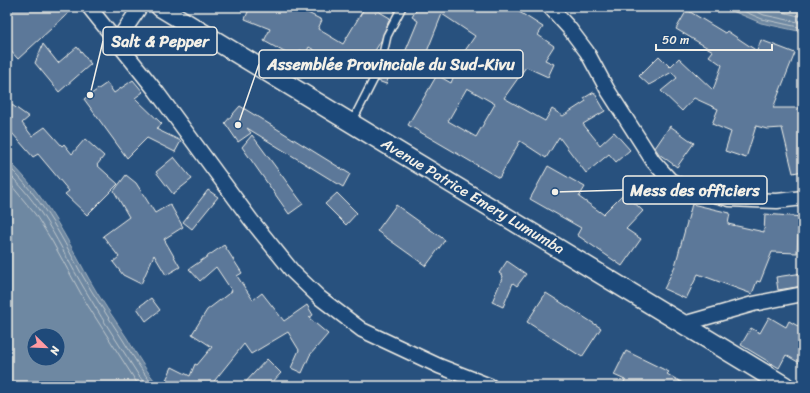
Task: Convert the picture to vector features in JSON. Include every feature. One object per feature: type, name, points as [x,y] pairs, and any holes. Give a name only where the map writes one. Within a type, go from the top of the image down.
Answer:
[{"type":"street","points":[[89,7],[117,41],[251,220],[293,272],[320,298],[362,330],[439,366],[490,386]]},
{"type":"street","points":[[117,41],[140,7]]},
{"type":"street","name":"Avenue Patrice Emery Lumumba","points":[[160,7],[352,122],[785,386]]},
{"type":"street","points":[[550,7],[569,28],[587,52],[607,89],[653,161],[670,180],[682,186],[730,199],[777,201],[803,198]]},
{"type":"street","points":[[683,324],[753,304],[803,294]]},
{"type":"lane","points":[[352,122],[380,67],[387,36],[402,7]]},
{"type":"water","points":[[723,7],[803,7],[803,32],[761,23]]},
{"type":"water","points":[[7,159],[21,173],[44,202],[98,294],[138,357],[159,386],[7,386]]},
{"type":"building","points":[[7,7],[75,7],[18,59],[7,47]]},
{"type":"building","points":[[250,7],[260,10],[262,7],[296,7],[322,20],[318,29],[343,44],[365,7],[371,7],[390,18],[381,41],[368,62],[375,65],[369,78],[361,75],[359,77],[309,47],[306,53],[300,50],[295,58],[264,41],[270,29],[245,19]]},
{"type":"building","points":[[418,7],[510,7],[521,13],[543,27],[538,35],[554,46],[545,60],[554,64],[548,77],[526,67],[504,98],[545,121],[552,109],[563,116],[586,101],[584,98],[594,92],[605,111],[583,124],[600,145],[614,132],[630,150],[616,162],[609,154],[586,173],[559,137],[546,158],[520,141],[499,178],[408,125],[437,75],[451,83],[462,55],[475,36],[442,14],[420,69],[401,62],[418,21],[412,17]],"holes":[[[467,88],[495,104],[476,137],[448,121]]]},
{"type":"building","points":[[687,10],[725,33],[727,31],[757,51],[761,40],[795,53],[773,108],[803,108],[803,171],[793,173],[782,128],[767,129],[756,126],[746,158],[725,151],[731,132],[712,124],[718,109],[694,98],[682,111],[661,91],[677,78],[672,72],[649,85],[639,76],[659,56],[670,67],[679,58],[713,90],[722,65],[709,56],[713,51],[676,29]]},
{"type":"building","points":[[43,44],[58,63],[77,47],[91,64],[59,92],[35,63]]},
{"type":"building","points":[[385,69],[391,72],[386,84],[378,81]]},
{"type":"building","points":[[133,80],[143,92],[135,98],[162,124],[156,129],[181,141],[175,152],[147,138],[127,158],[84,99],[107,83],[114,93]]},
{"type":"building","points":[[12,105],[29,117],[22,123],[32,136],[45,127],[62,146],[64,144],[72,154],[85,139],[104,156],[97,165],[118,184],[87,215],[65,194],[69,191],[38,154],[33,157],[12,133],[7,130],[7,113]]},
{"type":"building","points":[[240,106],[350,174],[343,187],[247,128],[251,133],[238,142],[225,123]]},
{"type":"building","points":[[670,126],[694,143],[677,167],[659,154],[655,148]]},
{"type":"building","points":[[252,135],[303,204],[289,214],[242,147]]},
{"type":"building","points":[[174,157],[192,179],[173,194],[156,172]]},
{"type":"building","points":[[548,166],[585,187],[579,197],[603,214],[624,193],[643,211],[626,229],[641,239],[622,266],[577,235],[581,228],[530,199]]},
{"type":"building","points":[[126,175],[136,183],[155,213],[170,204],[183,227],[164,239],[180,267],[166,275],[154,255],[141,284],[123,275],[113,262],[119,257],[103,236],[129,217],[114,191]]},
{"type":"building","points":[[208,190],[218,197],[192,229],[183,222]]},
{"type":"building","points":[[337,193],[357,213],[346,225],[325,204]]},
{"type":"building","points":[[692,204],[730,213],[728,224],[764,232],[765,214],[803,217],[803,233],[798,233],[797,253],[772,252],[760,282],[757,281],[752,294],[698,274],[686,299],[664,289],[675,266]]},
{"type":"building","points":[[396,205],[445,240],[426,266],[377,231]]},
{"type":"building","points":[[224,245],[242,273],[237,276],[253,300],[262,293],[284,321],[307,305],[313,315],[309,318],[328,334],[310,355],[302,373],[291,368],[299,350],[288,332],[251,354],[244,344],[211,385],[212,386],[178,386],[166,380],[172,367],[190,376],[195,364],[197,365],[212,347],[192,334],[207,310],[232,291],[216,267],[200,281],[189,269]]},
{"type":"building","points":[[507,261],[526,274],[517,286],[513,283],[503,307],[492,302],[503,276],[499,273]]},
{"type":"building","points":[[803,273],[803,286],[778,290],[776,277]]},
{"type":"building","points":[[546,293],[601,328],[582,357],[527,322]]},
{"type":"building","points":[[151,298],[160,310],[146,321],[137,308]]},
{"type":"building","points":[[769,317],[786,327],[789,321],[803,329],[803,365],[786,355],[779,368],[741,345],[751,328],[760,333]]},
{"type":"building","points":[[626,351],[669,372],[667,374],[688,386],[622,386],[625,380],[614,375]]},
{"type":"building","points":[[267,359],[281,373],[269,386],[242,386]]},
{"type":"place","name":"Salt & Pepper","points":[[90,95]]},
{"type":"place","name":"Assemblée Provinciale du Sud-Kivu","points":[[238,125]]},
{"type":"place","name":"Mess des officiers","points":[[555,192]]}]
